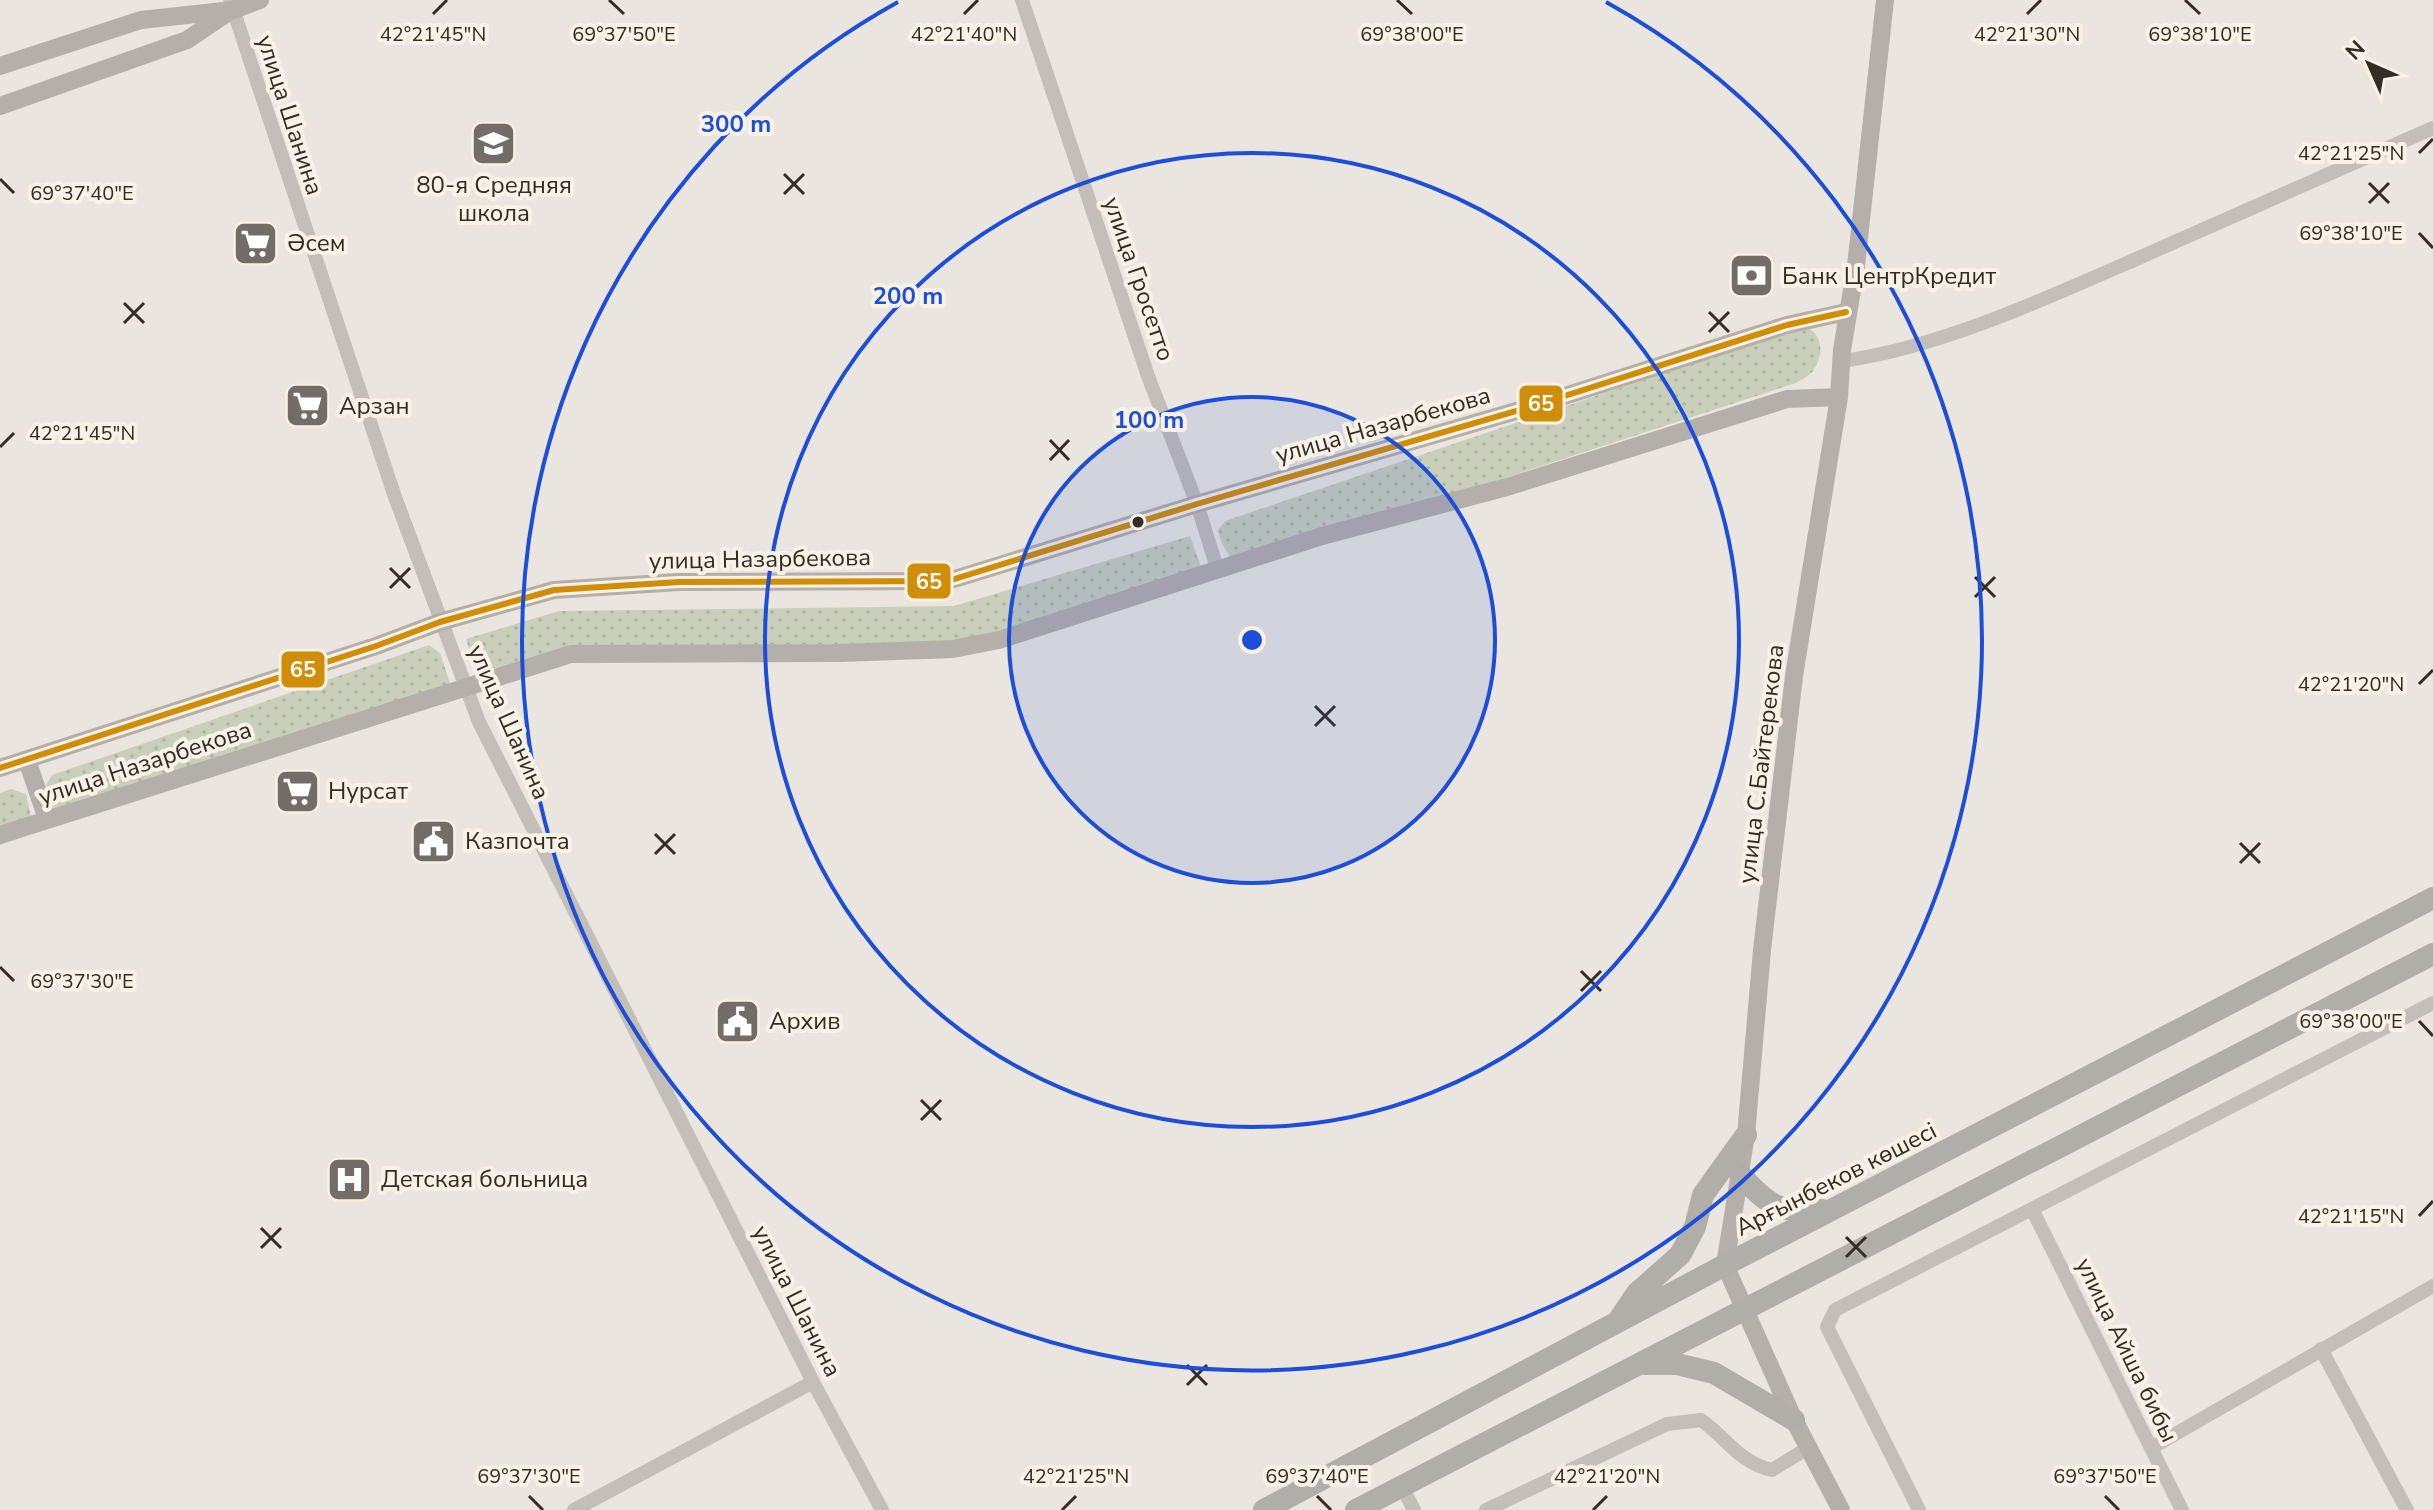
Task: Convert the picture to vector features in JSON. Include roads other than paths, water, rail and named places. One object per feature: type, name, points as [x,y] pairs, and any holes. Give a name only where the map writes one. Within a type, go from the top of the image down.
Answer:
[{"type":"main road","name":"Арғынбеков көшесі","points":[[1264,1510],[1725,1265],[2433,898]]},
{"type":"main road","points":[[1356,1510],[2433,954]]},
{"type":"main road","points":[[1618,1322],[1637,1293],[1680,1255],[1695,1227],[1703,1195],[1746,1135]]},
{"type":"main road","points":[[1740,1174],[1756,1192],[1784,1209],[1798,1213],[1835,1208]]},
{"type":"main road","points":[[1641,1364],[1677,1364],[1714,1373],[1794,1420]]},
{"type":"street","points":[[0,66],[141,20],[260,0]]},
{"type":"street","name":"улица Гросетто","points":[[1022,0],[1148,376],[1197,504],[1218,571]]},
{"type":"street","name":"улица С.Байтерекова","points":[[1725,1265],[1746,1135],[1762,950],[1794,676],[1839,397],[1846,312],[1856,266],[1885,0]]},
{"type":"street","points":[[0,106],[187,40],[231,5]]},
{"type":"street","name":"улица Шанина","points":[[231,5],[395,497],[479,722],[813,1382],[882,1510]]},
{"type":"street","points":[[1842,361],[1880,356],[2001,316],[2433,128]]},
{"type":"street","name":"улица Назарбекова","points":[[0,768],[376,646],[440,622],[554,590],[679,582],[948,581],[1197,504],[1530,407],[1787,325],[1846,312]]},
{"type":"street","name":"улица Назарбекова","points":[[0,835],[571,654],[840,653],[953,649],[999,640],[1322,536],[1507,487],[1787,399],[1839,397]]},
{"type":"street","points":[[27,760],[47,819]]},
{"type":"street","points":[[1919,1510],[1827,1327],[1835,1310],[2433,1003]]},
{"type":"street","name":"улица Айша бибы","points":[[2032,1209],[2182,1510]]},
{"type":"street","points":[[1725,1265],[1794,1420],[1841,1510]]},
{"type":"street","points":[[2151,1448],[2433,1286]]},
{"type":"street","points":[[2321,1349],[2407,1510]]},
{"type":"street","points":[[574,1510],[813,1382]]},
{"type":"street","points":[[1486,1510],[1667,1424],[1701,1420],[1713,1428],[1732,1451],[1751,1463],[1772,1470],[1808,1448]]},
{"type":"street","points":[[1402,1487],[1414,1510]]},
{"type":"place","name":"80-я Средняя школа","points":[[494,143]]},
{"type":"place","name":"Əсем","points":[[256,243]]},
{"type":"place","name":"Банк ЦентрКредит","points":[[1751,276]]},
{"type":"place","name":"Арзан","points":[[308,406]]},
{"type":"place","name":"Нурсат","points":[[297,791]]},
{"type":"place","name":"Казпочта","points":[[434,841]]},
{"type":"place","name":"Архив","points":[[738,1021]]},
{"type":"place","name":"Детская больница","points":[[350,1179]]}]
